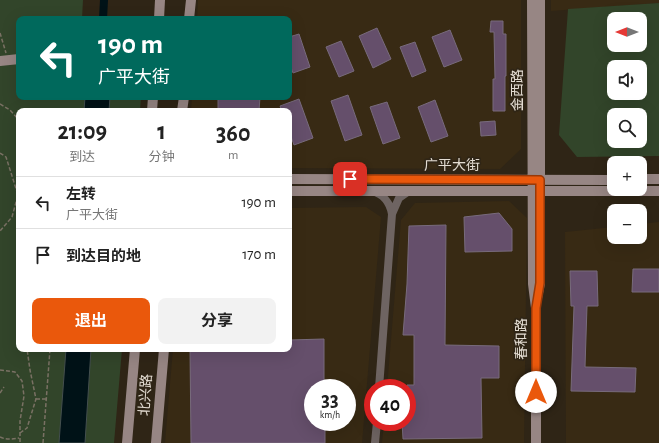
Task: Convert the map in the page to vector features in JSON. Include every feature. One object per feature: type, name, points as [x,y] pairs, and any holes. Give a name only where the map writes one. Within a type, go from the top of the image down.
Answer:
[{"type":"street","points":[[159,16],[160,0]]},
{"type":"street","points":[[189,16],[190,0]]},
{"type":"street","name":"金西路","points":[[532,0],[536,180]]},
{"type":"street","name":"金西路","points":[[536,180],[540,0]]},
{"type":"street","points":[[4,61],[16,59]]},
{"type":"street","name":"广平大街","points":[[292,179],[607,180]]},
{"type":"street","points":[[647,179],[659,179]]},
{"type":"street","name":"春和路","points":[[536,180],[540,283],[536,308],[536,443]]},
{"type":"street","name":"广平大街","points":[[292,191],[659,191]]},
{"type":"street","points":[[372,191],[378,193],[385,199],[390,205],[392,214],[380,379]]},
{"type":"street","points":[[392,214],[399,198],[408,191]]},
{"type":"street","name":"北兴路","points":[[127,443],[134,352]]},
{"type":"street","name":"北兴路","points":[[156,443],[164,352]]},
{"type":"street","points":[[375,443],[376,431]]},
{"type":"path","points":[[0,33],[4,61]]},
{"type":"path","points":[[0,104],[10,110],[16,117]]},
{"type":"path","points":[[0,153],[6,157],[16,189]]},
{"type":"path","points":[[0,231],[12,217],[16,202]]},
{"type":"path","points":[[20,433],[27,428],[36,399],[27,352]]},
{"type":"path","points":[[43,443],[50,352]]},
{"type":"path","points":[[0,370],[14,372],[22,381],[24,396],[20,421],[20,443]]},
{"type":"path","points":[[0,393],[4,387]]},
{"type":"path","points":[[36,399],[46,399]]},
{"type":"path","points":[[0,437],[13,439],[20,438]]},
{"type":"shaded area","points":[[198,0],[521,0],[521,149],[500,169],[292,168],[292,108],[191,108],[192,100],[292,100],[292,16],[197,16]]},
{"type":"shaded area","points":[[551,0],[659,0],[659,3],[551,11]]},
{"type":"shaded area","points":[[85,100],[110,100],[109,108],[84,108]]},
{"type":"shaded area","points":[[509,201],[527,218],[524,443],[382,443],[383,431],[416,431],[416,379],[388,379],[401,220],[415,203]]},
{"type":"shaded area","points":[[366,207],[381,217],[367,379],[364,379],[364,419],[362,443],[165,443],[173,352],[292,352],[292,208]]},
{"type":"shaded area","points":[[659,222],[659,443],[566,443],[565,232],[607,228],[607,244],[647,244],[647,223]]},
{"type":"shaded area","points":[[66,352],[91,352],[85,443],[59,443]]},
{"type":"green space","points":[[0,0],[83,0],[82,16],[16,16],[16,100],[141,100],[140,108],[16,108],[16,352],[122,352],[114,443],[0,443]]},
{"type":"green space","points":[[659,3],[659,156],[577,157],[559,135],[568,9]]},
{"type":"building","points":[[491,21],[503,21],[503,34],[506,34],[505,111],[493,111],[493,79],[495,79],[494,32],[490,32]]},
{"type":"building","points":[[377,28],[391,59],[373,68],[359,36]]},
{"type":"building","points":[[450,30],[462,60],[444,67],[432,37]]},
{"type":"building","points":[[299,34],[310,67],[293,73],[292,70],[292,36]]},
{"type":"building","points":[[341,41],[354,71],[339,77],[326,47]]},
{"type":"building","points":[[415,42],[426,71],[412,77],[400,47]]},
{"type":"building","points":[[348,95],[362,135],[345,141],[331,101]]},
{"type":"building","points":[[299,99],[313,138],[294,145],[292,139],[292,108],[281,108],[280,106]]},
{"type":"building","points":[[218,100],[260,100],[259,108],[218,108]]},
{"type":"building","points":[[435,100],[448,136],[431,142],[418,107]]},
{"type":"building","points":[[387,102],[400,138],[383,144],[370,107]]},
{"type":"building","points":[[495,121],[496,135],[481,136],[480,122]]},
{"type":"building","points":[[499,213],[512,229],[512,251],[465,252],[464,217]]},
{"type":"building","points":[[446,225],[445,345],[499,346],[499,378],[481,378],[482,438],[403,439],[403,431],[416,431],[414,335],[403,335],[409,226]]},
{"type":"building","points":[[633,269],[659,269],[659,292],[632,292]]},
{"type":"building","points":[[570,271],[597,271],[598,306],[587,306],[585,367],[636,368],[635,392],[571,391],[574,306],[571,306]]},
{"type":"building","points":[[324,339],[324,379],[304,379],[304,431],[325,431],[325,443],[191,443],[190,352],[292,352],[292,340]]},
{"type":"waterway","points":[[103,16],[104,0]]},
{"type":"route","points":[[350,179],[540,180],[540,283],[536,308],[536,392]]}]
